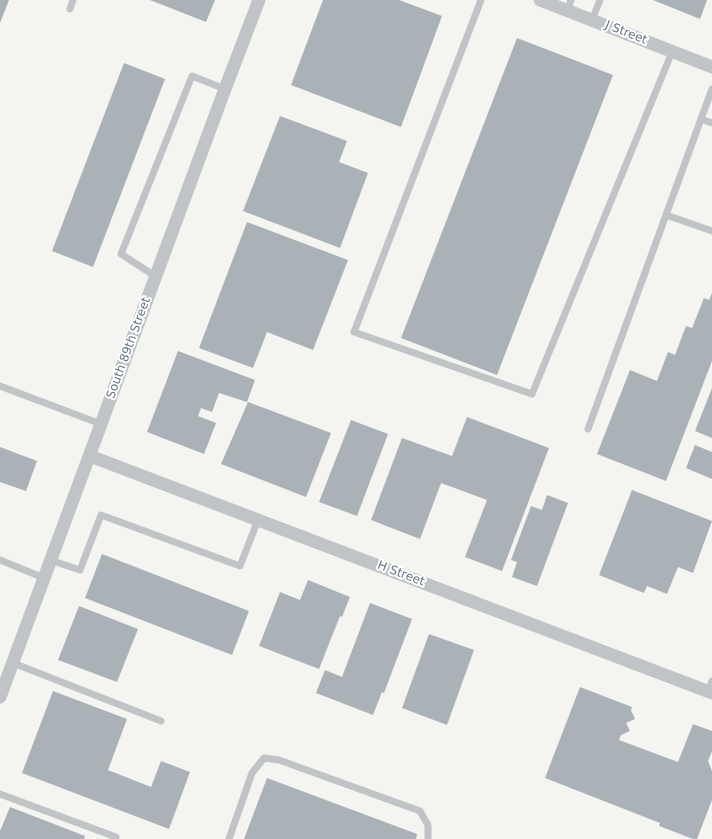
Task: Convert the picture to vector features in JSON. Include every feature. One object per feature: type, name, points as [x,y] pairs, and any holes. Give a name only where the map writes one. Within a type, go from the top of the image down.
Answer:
[{"type":"street","name":"South 89th Street","points":[[0,697],[155,276],[259,0]]},
{"type":"street","name":"J Street","points":[[540,0],[569,5],[592,20],[672,52],[711,64]]},
{"type":"street","name":"H Street","points":[[90,456],[711,688]]},
{"type":"lane","points":[[70,9],[73,0]]},
{"type":"lane","points":[[481,0],[354,332],[532,394],[672,52]]},
{"type":"lane","points":[[592,20],[600,0]]},
{"type":"lane","points":[[155,276],[121,254],[192,76],[225,89]]},
{"type":"lane","points":[[588,429],[712,89]]},
{"type":"lane","points":[[701,119],[712,123]]},
{"type":"lane","points":[[666,215],[712,231]]},
{"type":"lane","points":[[0,386],[101,424]]},
{"type":"lane","points":[[50,560],[80,570],[101,515],[240,566],[258,520]]},
{"type":"lane","points":[[0,560],[44,578]]},
{"type":"lane","points":[[13,663],[161,721]]},
{"type":"lane","points":[[229,839],[252,773],[264,758],[279,760],[420,811],[428,825],[428,839]]},
{"type":"lane","points":[[0,794],[116,837]]},
{"type":"building","points":[[0,0],[9,0],[0,23]]},
{"type":"building","points":[[150,0],[215,0],[206,22]]},
{"type":"building","points":[[323,0],[399,0],[442,16],[401,127],[291,85]]},
{"type":"building","points":[[653,0],[707,0],[700,19]]},
{"type":"building","points":[[517,38],[613,75],[497,375],[401,338]]},
{"type":"building","points":[[124,63],[165,79],[93,267],[52,251]]},
{"type":"building","points":[[280,116],[347,141],[339,162],[368,173],[340,248],[243,211]]},
{"type":"building","points":[[247,222],[348,260],[313,350],[267,332],[253,368],[199,348]]},
{"type":"building","points":[[712,293],[712,361],[666,481],[597,454],[630,370],[657,381],[668,352],[675,355],[686,326],[692,328],[704,298],[709,300]]},
{"type":"building","points":[[178,351],[255,380],[247,402],[219,393],[212,412],[201,408],[198,416],[216,423],[204,454],[147,432]]},
{"type":"building","points":[[712,388],[712,438],[695,431]]},
{"type":"building","points":[[248,402],[331,433],[306,497],[221,464]]},
{"type":"building","points":[[467,417],[549,448],[502,571],[465,557],[487,500],[441,483],[420,539],[371,520],[402,438],[452,456]]},
{"type":"building","points":[[351,420],[388,434],[357,516],[319,502]]},
{"type":"building","points":[[695,445],[712,452],[712,479],[686,468]]},
{"type":"building","points":[[0,447],[37,461],[26,491],[0,482]]},
{"type":"building","points":[[632,490],[712,521],[693,573],[678,567],[667,594],[647,586],[644,593],[599,575]]},
{"type":"building","points":[[547,495],[568,503],[537,586],[512,577],[517,562],[511,560],[531,506],[542,510]]},
{"type":"building","points":[[102,554],[249,611],[232,655],[85,598]]},
{"type":"building","points":[[308,580],[350,597],[342,617],[340,616],[319,669],[259,646],[280,592],[300,600]]},
{"type":"building","points":[[370,603],[412,619],[384,693],[382,692],[373,715],[316,693],[325,670],[342,677]]},
{"type":"building","points":[[79,606],[138,629],[117,682],[58,660]]},
{"type":"building","points":[[429,634],[474,650],[447,725],[402,708]]},
{"type":"building","points":[[580,687],[632,707],[631,710],[635,719],[626,723],[630,731],[621,735],[619,740],[678,762],[693,724],[712,731],[712,751],[708,761],[712,771],[712,800],[697,839],[693,839],[659,826],[660,823],[545,778]]},
{"type":"building","points":[[53,691],[127,719],[108,770],[151,787],[161,761],[190,772],[169,829],[22,773]]},
{"type":"building","points":[[267,778],[417,834],[416,839],[244,839]]},
{"type":"building","points":[[10,807],[85,836],[84,839],[0,839],[0,831]]}]
